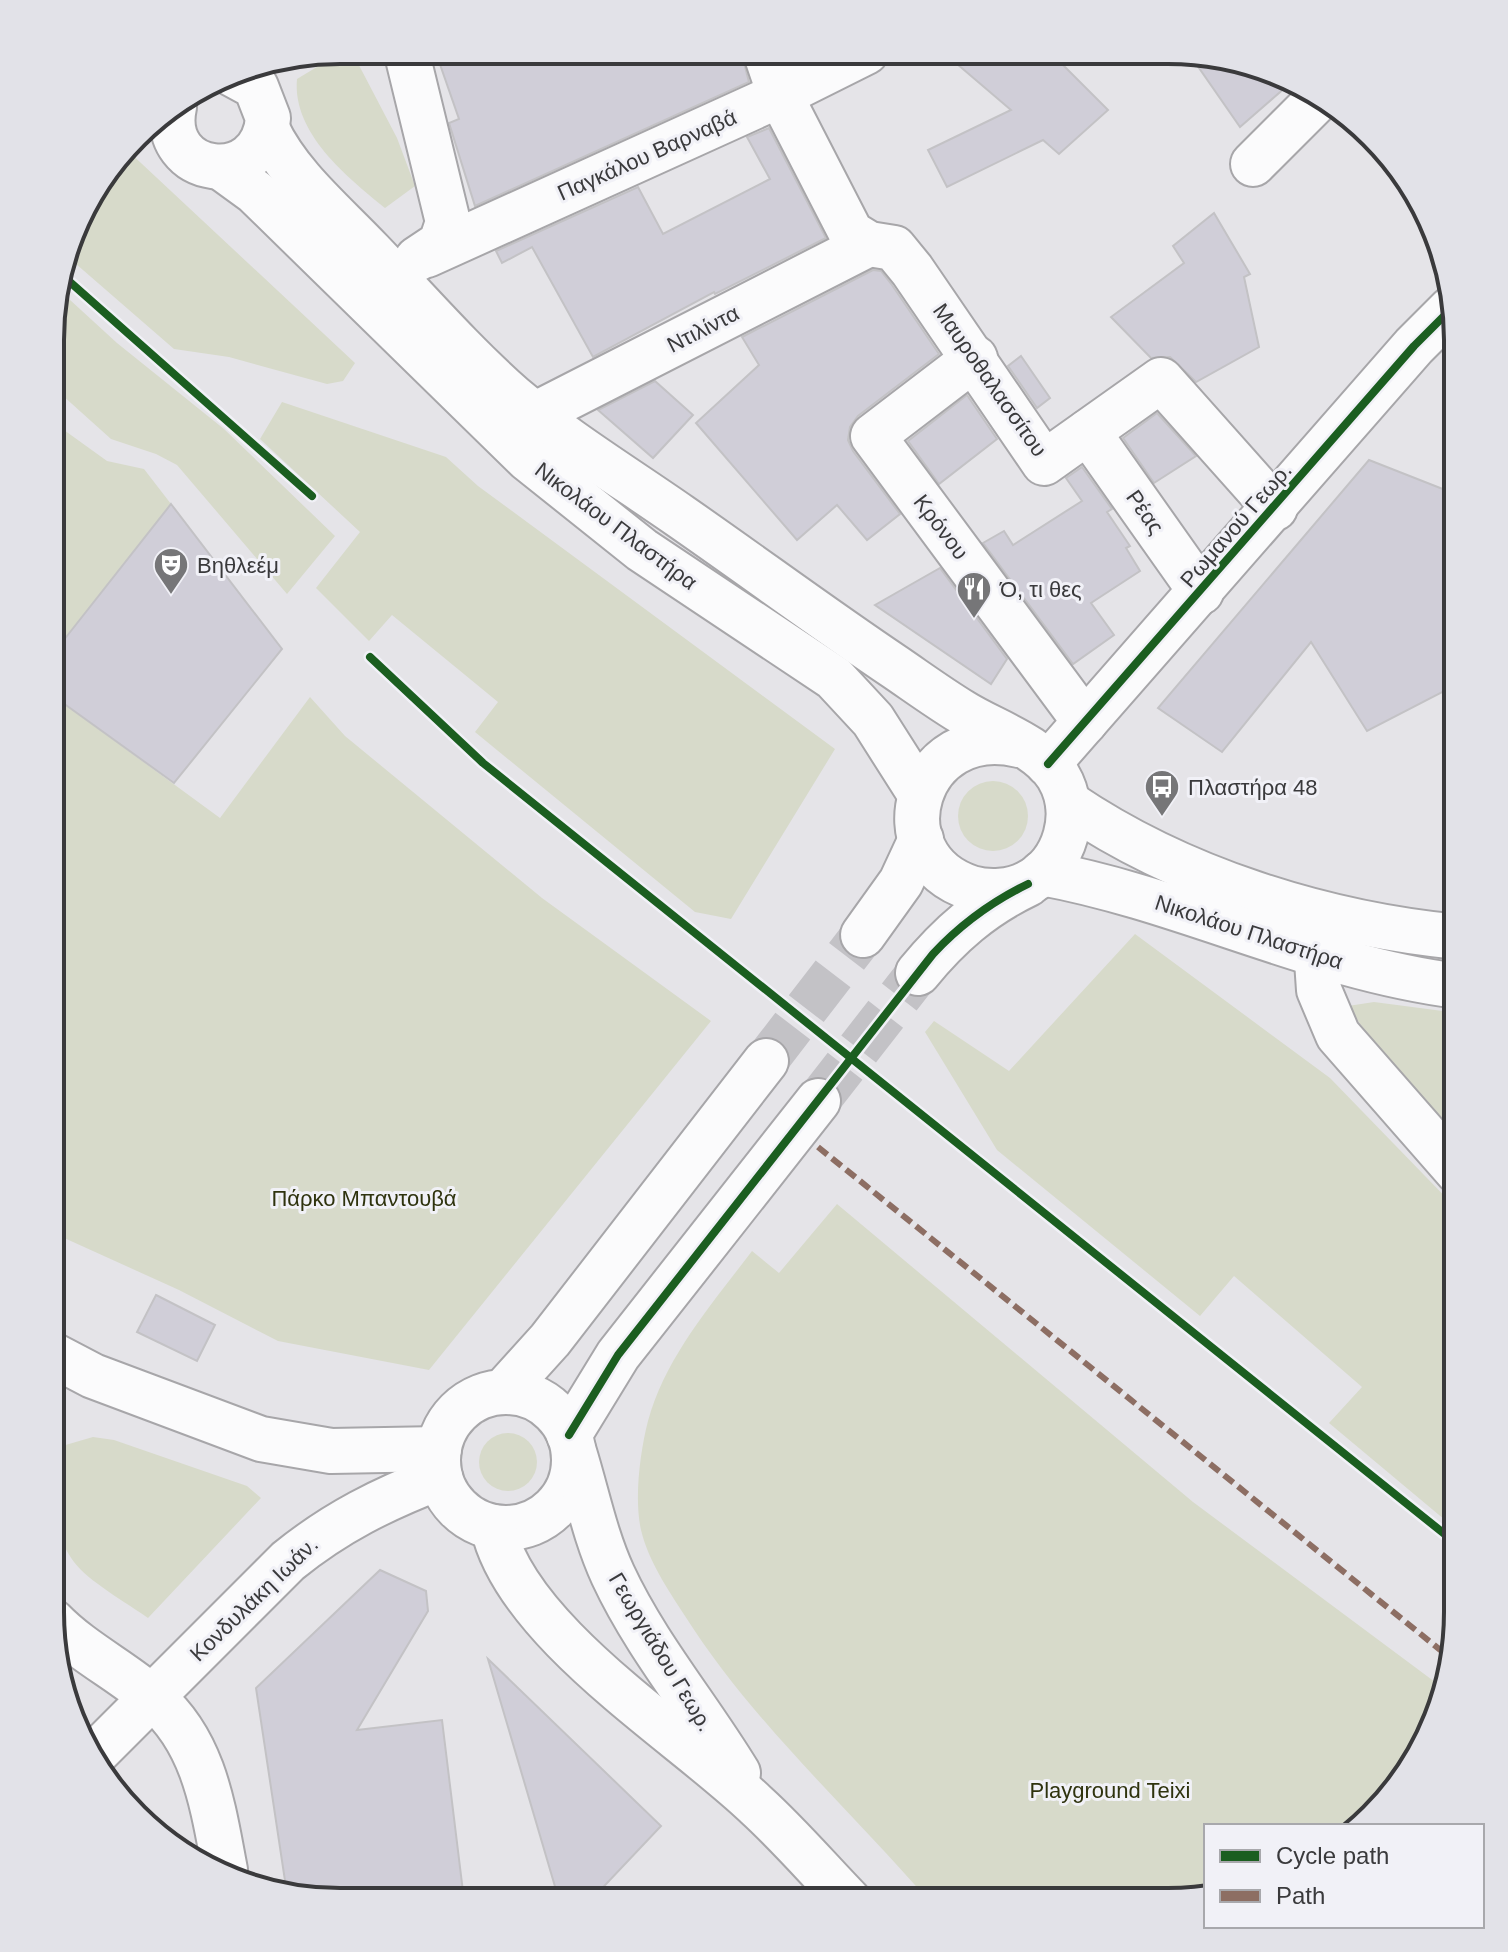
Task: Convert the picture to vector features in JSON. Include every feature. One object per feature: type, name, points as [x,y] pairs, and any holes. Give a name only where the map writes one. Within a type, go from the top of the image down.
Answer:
[{"type":"street","points":[[408,263],[445,239],[448,222],[409,64]]},
{"type":"street","name":"Μαυροθαλασσίτου","points":[[769,64],[780,95],[851,233],[869,244],[894,248],[975,358],[1044,463],[1161,380],[1275,508]]},
{"type":"street","name":"Παγκάλου Βαρναβά","points":[[408,263],[842,64]]},
{"type":"street","name":"Νικολάου Πλαστήρα","points":[[248,80],[262,96],[267,129],[279,153],[408,263],[474,360],[536,414],[834,626],[961,711],[1033,754]]},
{"type":"street","points":[[1253,164],[1312,105]]},
{"type":"street","name":"Νικολάου Πλαστήρα","points":[[173,121],[174,134],[184,152],[201,164],[222,168],[255,192],[528,459],[642,550],[834,678],[873,720],[920,794]]},
{"type":"street","points":[[222,168],[251,156],[267,129]]},
{"type":"street","name":"Ντιλίντα","points":[[536,414],[869,244]]},
{"type":"street","name":"Ρωμανού Γεωρ.","points":[[1033,754],[1085,722],[1414,346],[1443,317]]},
{"type":"street","name":"Κρόνου","points":[[975,358],[873,436],[1085,722]]},
{"type":"street","name":"Ρέας","points":[[1088,432],[1201,592]]},
{"type":"street","points":[[918,973],[968,920],[998,898],[1035,878],[1062,847],[1068,825],[1068,803],[1057,775],[1033,754],[983,740],[958,749],[931,772],[920,794],[918,825],[921,839],[936,866],[961,884],[993,891],[1035,878]]},
{"type":"street","name":"Νικολάου Πλαστήρα","points":[[1068,803],[1141,847],[1226,881],[1314,911],[1409,932],[1444,936]]},
{"type":"street","points":[[863,935],[901,882],[921,839]]},
{"type":"street","name":"Νικολάου Πλαστήρα","points":[[1035,878],[1133,893],[1314,956],[1373,971],[1444,983]]},
{"type":"street","points":[[1314,911],[1314,956],[1319,990],[1338,1035],[1353,1056],[1443,1156]]},
{"type":"street","points":[[503,1392],[550,1340],[766,1061]]},
{"type":"street","points":[[571,1440],[618,1355],[818,1101]]},
{"type":"street","points":[[64,1361],[93,1376],[248,1435],[298,1448],[439,1463]]},
{"type":"street","points":[[64,1371],[93,1376]]},
{"type":"street","points":[[503,1392],[533,1397],[547,1406],[558,1416],[571,1440],[573,1474],[559,1504],[529,1525],[493,1527],[458,1509],[439,1463],[454,1416],[468,1404],[503,1392]]},
{"type":"street","name":"Γεωργιάδου Γεωρ.","points":[[571,1440],[598,1538],[615,1580],[755,1803]]},
{"type":"street","name":"Κονδυλάκη Ιωάν.","points":[[100,1749],[288,1561],[318,1536],[439,1463]]},
{"type":"street","name":"Γεωργιάδου Γεωρ.","points":[[493,1527],[497,1549],[514,1581],[561,1633],[663,1730],[755,1803],[836,1887]]},
{"type":"street","points":[[65,1631],[153,1698],[176,1720],[198,1756],[223,1862]]},
{"type":"green space","points":[[358,64],[397,138],[415,186],[385,208],[339,168],[303,118],[297,79],[320,65]]},
{"type":"green space","points":[[134,156],[355,363],[343,381],[327,384],[229,357],[174,349],[75,263],[85,234],[101,202]]},
{"type":"green space","points":[[67,297],[117,343],[224,429],[335,536],[287,594],[177,465],[156,454],[111,439],[64,397]]},
{"type":"green space","points":[[282,402],[446,457],[478,486],[835,749],[731,919],[695,912],[475,732],[498,702],[392,615],[369,641],[316,588],[360,532],[260,439]]},
{"type":"green space","points":[[64,430],[107,461],[144,469],[171,504],[64,640]]},
{"type":"green space","name":"Πάρκο Μπαντουβά","points":[[310,697],[345,736],[542,898],[711,1021],[429,1370],[278,1341],[179,1290],[64,1238],[64,704],[220,818]]},
{"type":"green space","points":[[993,781],[1018,791],[1028,816],[1018,841],[993,851],[968,841],[958,816],[968,791]]},
{"type":"green space","points":[[1135,934],[1330,1078],[1443,1195],[1443,1518],[1329,1423],[1362,1387],[1234,1276],[1200,1316],[997,1150],[925,1032],[934,1021],[1009,1071]]},
{"type":"green space","points":[[1374,1002],[1443,1011],[1443,1125],[1369,1037],[1348,1006]]},
{"type":"green space","name":"Playground Teixi","points":[[837,1204],[1193,1502],[1435,1682],[1416,1734],[1387,1780],[1344,1824],[1204,1824],[1204,1885],[917,1887],[740,1692],[659,1574],[641,1530],[638,1504],[643,1447],[648,1421],[666,1374],[706,1311],[752,1251],[779,1273]]},
{"type":"green space","points":[[508,1433],[519,1435],[528,1442],[535,1451],[535,1473],[528,1482],[519,1489],[508,1491],[497,1489],[488,1482],[481,1473],[479,1462],[481,1451],[488,1442],[497,1435]]},
{"type":"green space","points":[[93,1437],[114,1440],[247,1486],[261,1498],[148,1618],[98,1584],[80,1569],[66,1550],[64,1445]]},
{"type":"building","points":[[440,64],[744,64],[749,82],[475,206],[449,123],[459,119]]},
{"type":"building","points":[[957,64],[1062,64],[1108,110],[1059,154],[1043,140],[947,187],[928,150],[1011,110]]},
{"type":"building","points":[[1197,66],[1239,73],[1283,89],[1240,127]]},
{"type":"building","points":[[769,128],[826,238],[714,292],[593,357],[532,247],[502,263],[496,251],[638,187],[663,234],[770,179],[747,137]]},
{"type":"building","points":[[1214,213],[1250,274],[1244,277],[1259,347],[1196,382],[1170,357],[1151,358],[1111,317],[1184,263],[1173,246]]},
{"type":"building","points":[[873,270],[881,271],[892,285],[939,354],[858,416],[850,427],[848,440],[853,451],[900,514],[867,540],[837,505],[797,540],[696,423],[759,365],[742,337]]},
{"type":"building","points":[[1021,356],[1050,398],[1037,408],[1008,366]]},
{"type":"building","points":[[655,381],[693,415],[653,458],[598,410]]},
{"type":"building","points":[[967,395],[997,439],[939,484],[908,441]]},
{"type":"building","points":[[1157,413],[1196,456],[1154,483],[1123,438]]},
{"type":"building","points":[[1369,460],[1444,489],[1444,691],[1367,731],[1311,642],[1222,752],[1158,708]]},
{"type":"building","points":[[1082,467],[1112,509],[1107,512],[1130,546],[1126,548],[1140,571],[1091,603],[1114,635],[1073,664],[983,543],[1004,531],[1013,545],[1082,501],[1066,478]]},
{"type":"building","name":"Βηθλεέμ","points":[[171,504],[282,649],[174,783],[64,704],[64,640]]},
{"type":"building","points":[[940,568],[1007,659],[991,684],[875,605]]},
{"type":"building","points":[[156,1295],[215,1325],[197,1361],[137,1332]]},
{"type":"building","points":[[380,1570],[426,1591],[428,1611],[357,1730],[442,1720],[462,1887],[322,1887],[285,1883],[256,1688]]},
{"type":"building","points":[[488,1659],[661,1826],[603,1887],[555,1887]]},
{"type":"tunnel","points":[[766,1061],[863,935]]},
{"type":"tunnel","points":[[818,1101],[918,973]]},
{"type":"marked path","points":[[818,1147],[1441,1650]]},
{"type":"cycle path","points":[[70,282],[312,496]]},
{"type":"cycle path","points":[[1048,764],[1414,346],[1443,317]]},
{"type":"cycle path","points":[[370,657],[483,763],[1443,1533]]},
{"type":"cycle path","points":[[569,1435],[618,1355],[933,954],[977,914],[1028,884]]},
{"type":"place","name":"Βηθλεέμ","points":[[171,596]]},
{"type":"place","name":"Ό, τι θες","points":[[974,620]]},
{"type":"place","name":"Πλαστήρα 48","points":[[1162,818]]}]
